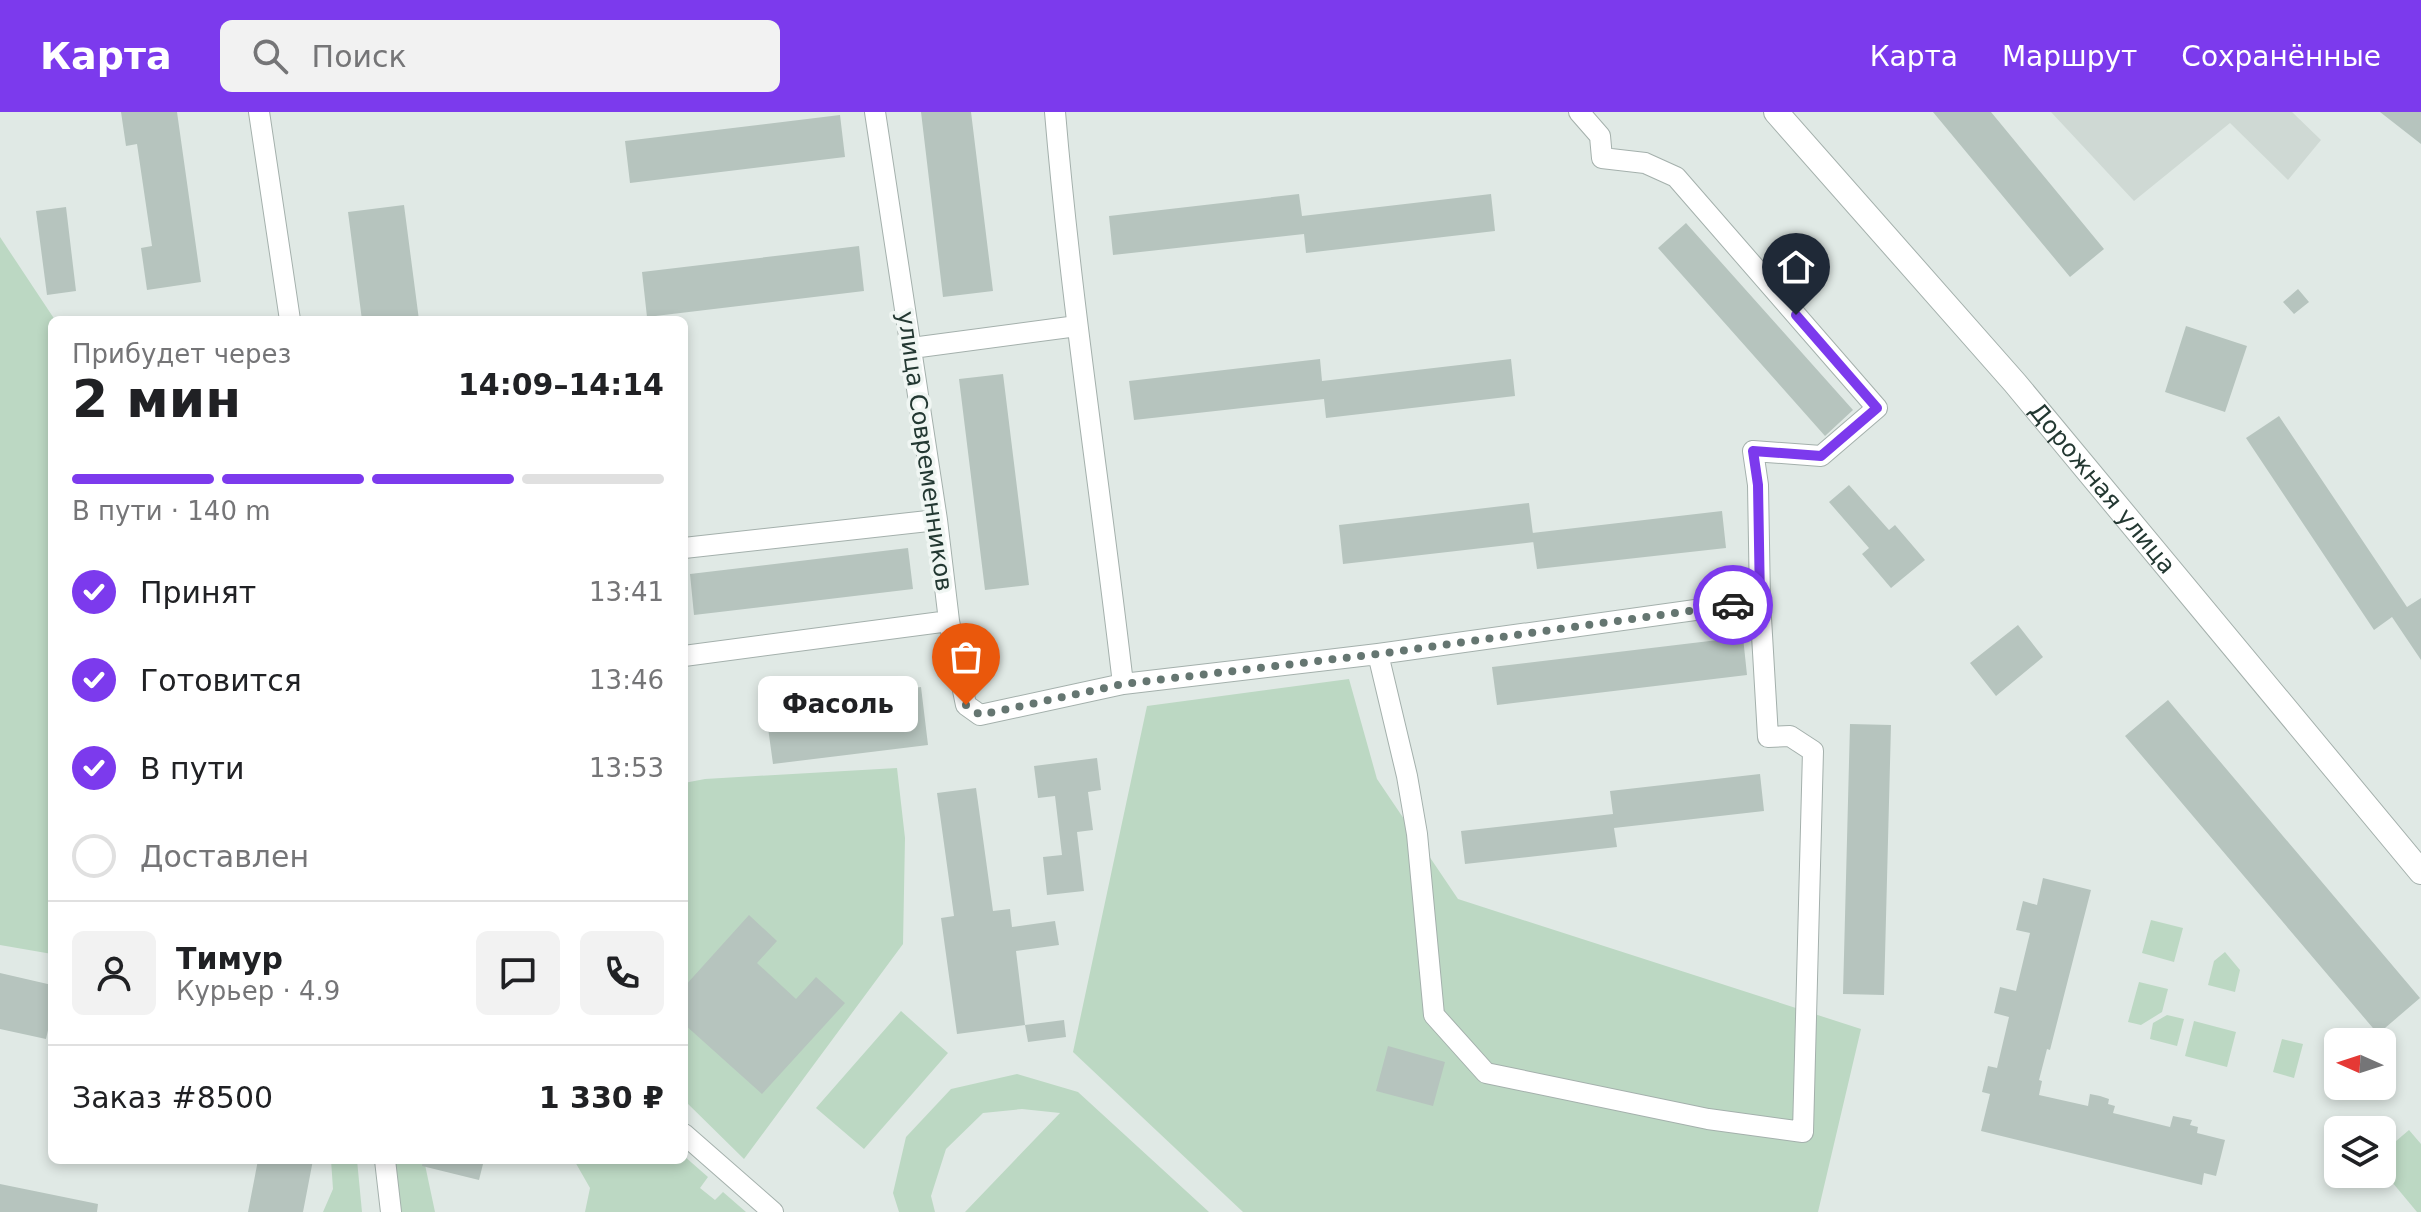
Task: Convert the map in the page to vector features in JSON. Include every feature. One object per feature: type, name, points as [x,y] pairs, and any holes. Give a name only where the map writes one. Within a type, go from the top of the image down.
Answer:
[{"type":"street","points":[[259,112],[289,316]]},
{"type":"street","name":"улица Современников","points":[[875,112],[912,348],[949,621],[966,705],[980,715],[1123,684],[1378,654],[1760,601]]},
{"type":"street","points":[[1055,112],[1077,326],[1123,684]]},
{"type":"street","points":[[1378,654],[1407,776],[1417,834],[1434,1015],[1486,1073],[1708,1119],[1803,1132],[1813,751],[1790,736],[1768,737],[1760,601],[1758,485],[1753,451],[1821,456],[1877,408],[1676,177],[1645,163],[1602,158],[1600,136],[1579,112]]},
{"type":"street","name":"Дорожная улица","points":[[1776,112],[2015,383],[2421,872]]},
{"type":"street","points":[[912,348],[1077,326]]},
{"type":"street","points":[[688,548],[937,520]]},
{"type":"street","points":[[688,655],[949,621]]},
{"type":"street","points":[[688,1138],[773,1212]]},
{"type":"street","points":[[385,1164],[391,1212]]},
{"type":"shaded area","points":[[2051,112],[2292,112],[2321,140],[2288,180],[2230,123],[2134,201]]},
{"type":"green space","points":[[0,237],[52,316],[48,316],[48,953],[0,945]]},
{"type":"green space","points":[[1349,679],[1377,779],[1458,899],[1861,1029],[1818,1212],[1243,1212],[1073,1052],[1147,706]]},
{"type":"green space","points":[[897,768],[905,838],[903,944],[744,1159],[688,1104],[688,782]]},
{"type":"green space","points":[[2151,920],[2183,928],[2174,962],[2142,953]]},
{"type":"green space","points":[[2225,952],[2240,970],[2235,992],[2208,985],[2214,961]]},
{"type":"green space","points":[[2139,982],[2168,989],[2162,1012],[2141,1025],[2128,1022]]},
{"type":"green space","points":[[901,1011],[948,1053],[864,1149],[816,1108]]},
{"type":"green space","points":[[2167,1015],[2184,1019],[2177,1046],[2150,1039],[2153,1023]]},
{"type":"green space","points":[[2194,1021],[2236,1032],[2227,1067],[2185,1056]]},
{"type":"green space","points":[[2282,1039],[2303,1044],[2294,1078],[2273,1072]]},
{"type":"green space","points":[[1017,1074],[1078,1092],[1209,1212],[965,1212],[1060,1113],[1022,1109],[983,1113],[946,1149],[931,1196],[935,1212],[899,1212],[893,1193],[906,1137],[951,1089]]},
{"type":"green space","points":[[2409,1130],[2421,1144],[2421,1212],[2417,1212],[2396,1187],[2396,1141]]},
{"type":"green space","points":[[688,1160],[708,1177],[700,1188],[715,1200],[723,1192],[746,1212],[585,1212],[590,1188],[576,1164],[688,1164]]},
{"type":"green space","points":[[331,1164],[357,1164],[362,1212],[323,1212],[333,1189]]},
{"type":"green space","points":[[395,1164],[425,1164],[435,1212],[401,1212]]},
{"type":"building","points":[[121,112],[177,112],[201,282],[147,290],[141,248],[152,246],[137,144],[126,146]]},
{"type":"building","points":[[921,112],[971,112],[993,291],[943,297]]},
{"type":"building","points":[[1933,112],[1991,112],[2104,249],[2070,277]]},
{"type":"building","points":[[2380,112],[2421,112],[2421,144]]},
{"type":"building","points":[[840,115],[845,157],[630,183],[625,141]]},
{"type":"building","points":[[1299,194],[1302,216],[1491,194],[1495,231],[1306,253],[1304,234],[1113,255],[1109,216]]},
{"type":"building","points":[[404,205],[418,316],[361,316],[348,212]]},
{"type":"building","points":[[66,207],[76,291],[47,295],[36,211]]},
{"type":"building","points":[[1686,223],[1853,410],[1825,436],[1658,248]]},
{"type":"building","points":[[859,246],[864,291],[647,316],[642,272]]},
{"type":"building","points":[[2298,289],[2309,302],[2294,314],[2283,302]]},
{"type":"building","points":[[2186,326],[2247,346],[2225,412],[2165,392]]},
{"type":"building","points":[[1320,359],[1322,381],[1511,359],[1515,396],[1326,418],[1324,399],[1134,420],[1129,381]]},
{"type":"building","points":[[1003,374],[1029,585],[985,590],[959,379]]},
{"type":"building","points":[[2279,416],[2407,607],[2421,598],[2421,660],[2392,617],[2374,630],[2246,438]]},
{"type":"building","points":[[1849,485],[1889,530],[1895,525],[1925,560],[1891,588],[1862,554],[1869,548],[1829,502]]},
{"type":"building","points":[[1529,503],[1534,542],[1343,564],[1339,525]]},
{"type":"building","points":[[1722,511],[1726,548],[1537,569],[1532,533]]},
{"type":"building","points":[[908,548],[913,589],[694,615],[690,574]]},
{"type":"building","points":[[2018,625],[2043,657],[1996,696],[1970,663]]},
{"type":"building","points":[[1743,637],[1747,675],[1497,705],[1492,667]]},
{"type":"building","points":[[921,687],[928,745],[773,764],[765,706]]},
{"type":"building","points":[[2168,700],[2420,998],[2385,1028],[2373,1028],[2125,736]]},
{"type":"building","points":[[1850,724],[1891,725],[1884,995],[1843,994]]},
{"type":"building","points":[[1097,758],[1101,790],[1088,792],[1093,830],[1077,832],[1084,891],[1047,895],[1043,857],[1062,855],[1055,796],[1038,798],[1034,766]]},
{"type":"building","points":[[1760,774],[1764,811],[1614,828],[1617,847],[1465,864],[1461,831],[1613,814],[1610,791]]},
{"type":"building","points":[[976,788],[993,911],[1010,909],[1012,927],[1055,921],[1059,945],[1016,951],[1025,1025],[957,1034],[941,918],[954,916],[937,793]]},
{"type":"building","points":[[2043,878],[2091,890],[2050,1050],[2047,1049],[2039,1080],[2042,1081],[2039,1095],[2088,1106],[2090,1094],[2100,1096],[2109,1099],[2108,1104],[2115,1106],[2113,1113],[2170,1127],[2173,1116],[2192,1120],[2190,1125],[2198,1127],[2197,1133],[2225,1140],[2216,1176],[2204,1173],[2202,1185],[1981,1131],[1990,1094],[1982,1092],[1988,1066],[1997,1068],[2009,1017],[1994,1013],[2000,987],[2016,991],[2030,933],[2016,930],[2023,901],[2037,905]]},
{"type":"building","points":[[749,915],[777,941],[757,963],[796,999],[816,977],[845,1003],[762,1094],[688,1028],[688,983]]},
{"type":"building","points":[[0,973],[48,984],[46,1039],[0,1029]]},
{"type":"building","points":[[1064,1020],[1066,1037],[1028,1042],[1025,1025]]},
{"type":"building","points":[[1388,1046],[1445,1062],[1433,1106],[1376,1091]]},
{"type":"building","points":[[257,1164],[312,1164],[303,1212],[248,1212]]},
{"type":"building","points":[[422,1164],[483,1164],[479,1180]]},
{"type":"building","points":[[0,1184],[98,1204],[97,1212],[0,1212]]},
{"type":"way so far","points":[[966,705],[980,715],[1123,684],[1378,654],[1733,605]]},
{"type":"place","name":"Фасоль","points":[[966,705]]},
{"type":"route","points":[[1733,605],[1760,601],[1758,485],[1753,451],[1821,456],[1877,408],[1796,315]]}]
